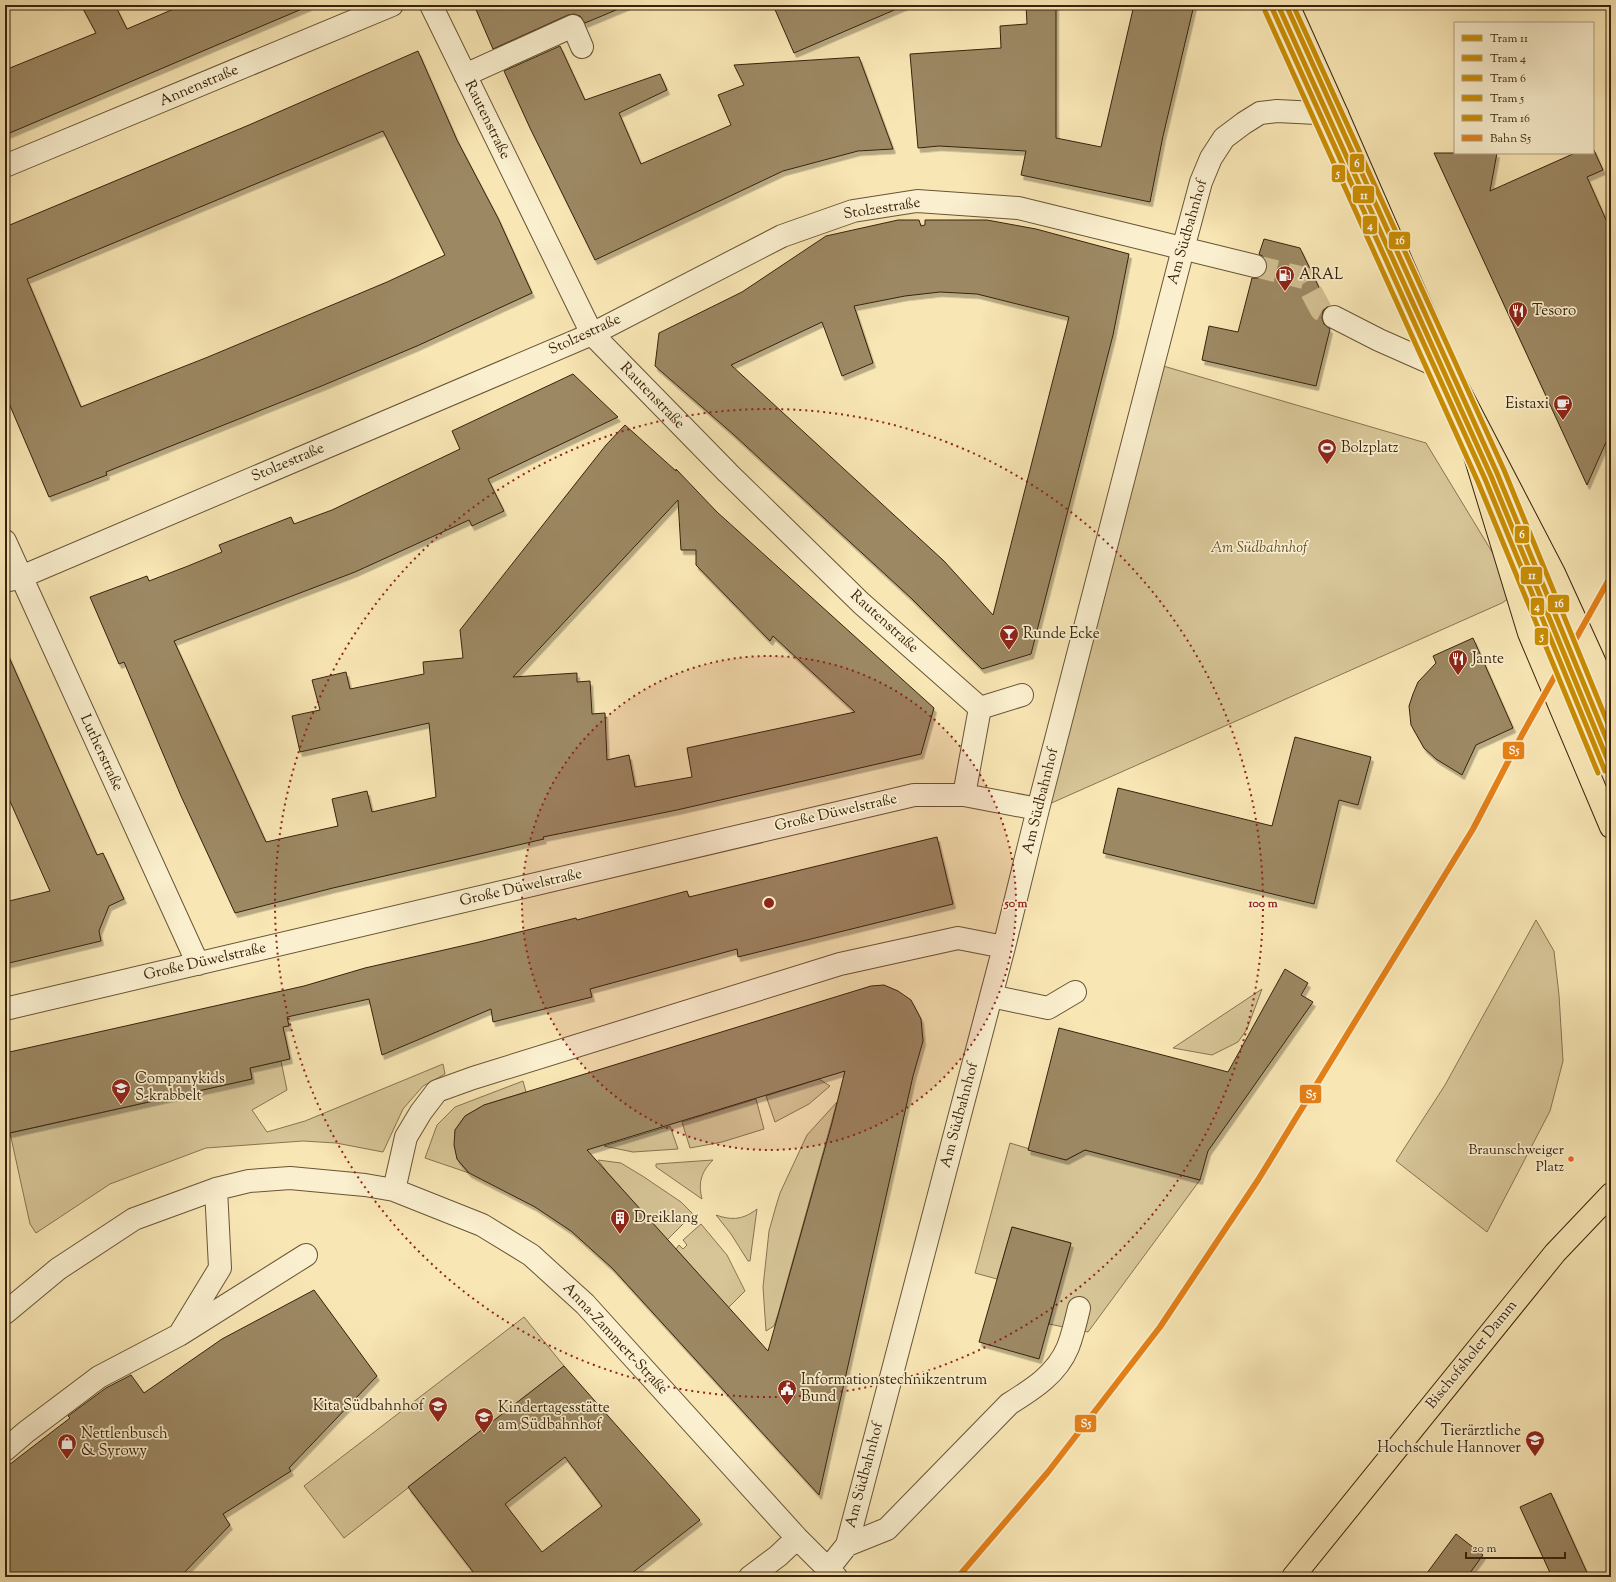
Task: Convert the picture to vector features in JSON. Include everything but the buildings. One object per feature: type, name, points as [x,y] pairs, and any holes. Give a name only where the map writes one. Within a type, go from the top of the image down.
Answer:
[{"type":"main road","points":[[1288,5],[1449,371],[1554,573],[1611,698]]},
{"type":"main road","points":[[1449,371],[1529,633],[1611,827]]},
{"type":"main road","name":"Bischofsholer Damm","points":[[1293,1577],[1555,1253],[1611,1194]]},
{"type":"street","name":"Annenstraße","points":[[5,166],[392,5]]},
{"type":"street","name":"Rautenstraße","points":[[431,5],[592,334],[728,473],[855,597],[980,708]]},
{"type":"street","points":[[465,75],[573,26],[582,47]]},
{"type":"street","name":"Am Südbahnhof","points":[[832,1573],[847,1545],[1004,947],[1038,809],[1183,249],[1202,182],[1211,158],[1224,138],[1260,113],[1277,111],[1337,114]]},
{"type":"street","name":"Stolzestraße","points":[[13,579],[592,334],[782,236],[853,211],[917,201],[1018,208],[1255,266]]},
{"type":"street","points":[[1334,317],[1379,340],[1449,371]]},
{"type":"street","name":"Lutherstraße","points":[[5,541],[13,579],[198,964]]},
{"type":"street","points":[[964,794],[980,708],[1022,695]]},
{"type":"street","name":"Große Düwelstraße","points":[[5,1009],[914,795],[964,794],[1038,809]]},
{"type":"street","points":[[394,1190],[406,1136],[421,1112],[437,1091],[840,964],[958,938],[1004,947]]},
{"type":"street","points":[[991,996],[1048,1008],[1075,992]]},
{"type":"street","name":"Anna-Zammert-Straße","points":[[5,1312],[58,1269],[134,1219],[216,1189],[249,1181],[290,1178],[365,1185],[394,1190],[482,1225],[531,1255],[585,1304],[797,1538],[832,1573]]},
{"type":"street","points":[[179,1335],[220,1268],[216,1189]]},
{"type":"street","points":[[5,1450],[26,1432],[100,1377],[179,1335],[306,1255]]},
{"type":"street","points":[[847,1545],[887,1529],[1009,1404],[1033,1389],[1054,1371],[1068,1348],[1079,1308]]},
{"type":"street","points":[[750,1577],[778,1556],[797,1538]]},
{"type":"green space","name":"Am Südbahnhof","points":[[1153,363],[1426,443],[1517,593],[1502,603],[1038,809]]},
{"type":"green space","points":[[1536,920],[1554,951],[1559,995],[1563,1061],[1550,1111],[1487,1232],[1396,1161],[1445,1085]]},
{"type":"green space","points":[[1262,989],[1247,1029],[1238,1042],[1212,1055],[1173,1048]]},
{"type":"green space","points":[[281,1061],[287,1090],[252,1110],[267,1132],[305,1121],[443,1064],[445,1074],[423,1086],[403,1109],[383,1152],[336,1143],[303,1141],[206,1148],[110,1184],[36,1233],[30,1224],[10,1133],[252,1079],[250,1068]]},
{"type":"green space","points":[[819,1079],[830,1086],[809,1104],[775,1122],[766,1096]]},
{"type":"green space","points":[[523,1081],[526,1092],[484,1105],[465,1116],[455,1130],[457,1159],[469,1173],[425,1158],[437,1125],[455,1107]]},
{"type":"green space","points":[[756,1099],[764,1129],[722,1142],[690,1148],[682,1122]]},
{"type":"green space","points":[[837,1102],[778,1314],[774,1326],[766,1331],[763,1287],[769,1231],[780,1193],[807,1135]]},
{"type":"green space","points":[[670,1126],[678,1149],[633,1152],[604,1146]]},
{"type":"green space","points":[[1010,1143],[1066,1160],[1085,1150],[1200,1180],[1088,1332],[1049,1324],[1071,1243],[1012,1227],[997,1279],[975,1273]]},
{"type":"green space","points":[[598,1160],[621,1163],[681,1202],[693,1214],[667,1240]]},
{"type":"green space","points":[[713,1160],[703,1173],[700,1188],[702,1199],[656,1167],[656,1164]]},
{"type":"green space","points":[[757,1209],[750,1261],[748,1261],[731,1234],[716,1215],[728,1218],[738,1218],[748,1215]]},
{"type":"green space","points":[[701,1224],[727,1255],[745,1291],[728,1308],[676,1249],[679,1245],[683,1249],[687,1245],[683,1240]]},
{"type":"green space","name":"Kita Südbahnhof","points":[[524,1317],[564,1366],[344,1538],[304,1486]]},
{"type":"tunnel","points":[[1255,266],[1304,278],[1321,310],[1334,317]]},
{"type":"tram line","name":"11","points":[[1278,5],[1491,476],[1611,768]]},
{"type":"tram line","name":"6","points":[[1286,5],[1497,473],[1611,750]]},
{"type":"tram line","name":"16","points":[[1293,5],[1504,470],[1611,731]]},
{"type":"tram line","name":"4","points":[[1272,8],[1485,479],[1605,771]]},
{"type":"tram line","name":"5","points":[[1265,11],[1478,482],[1598,773]]},
{"type":"rail line","name":"S5","points":[[958,1577],[1048,1472],[1160,1327],[1258,1180],[1473,829],[1523,733],[1611,576]]},
{"type":"place","name":"ARAL","points":[[1285,292]]},
{"type":"place","name":"Tesoro","points":[[1518,328]]},
{"type":"place","name":"Eistaxi","points":[[1563,421]]},
{"type":"place","name":"Bolzplatz","points":[[1327,465]]},
{"type":"place","name":"Runde Ecke","points":[[1009,651]]},
{"type":"place","name":"Jante","points":[[1458,676]]},
{"type":"place","name":"Companykids S-krabbelt","points":[[121,1105]]},
{"type":"place","name":"Braunschweiger Platz","points":[[1571,1159]]},
{"type":"place","name":"Dreiklang","points":[[620,1235]]},
{"type":"place","name":"Informationstechnikzentrum Bund","points":[[787,1406]]},
{"type":"place","name":"Kita Südbahnhof","points":[[438,1423]]},
{"type":"place","name":"Kindertagesstätte am Südbahnhof","points":[[484,1434]]},
{"type":"place","name":"Tierärztliche Hochschule Hannover","points":[[1535,1457]]},
{"type":"place","name":"Nettlenbusch & Syrowy","points":[[67,1460]]}]
